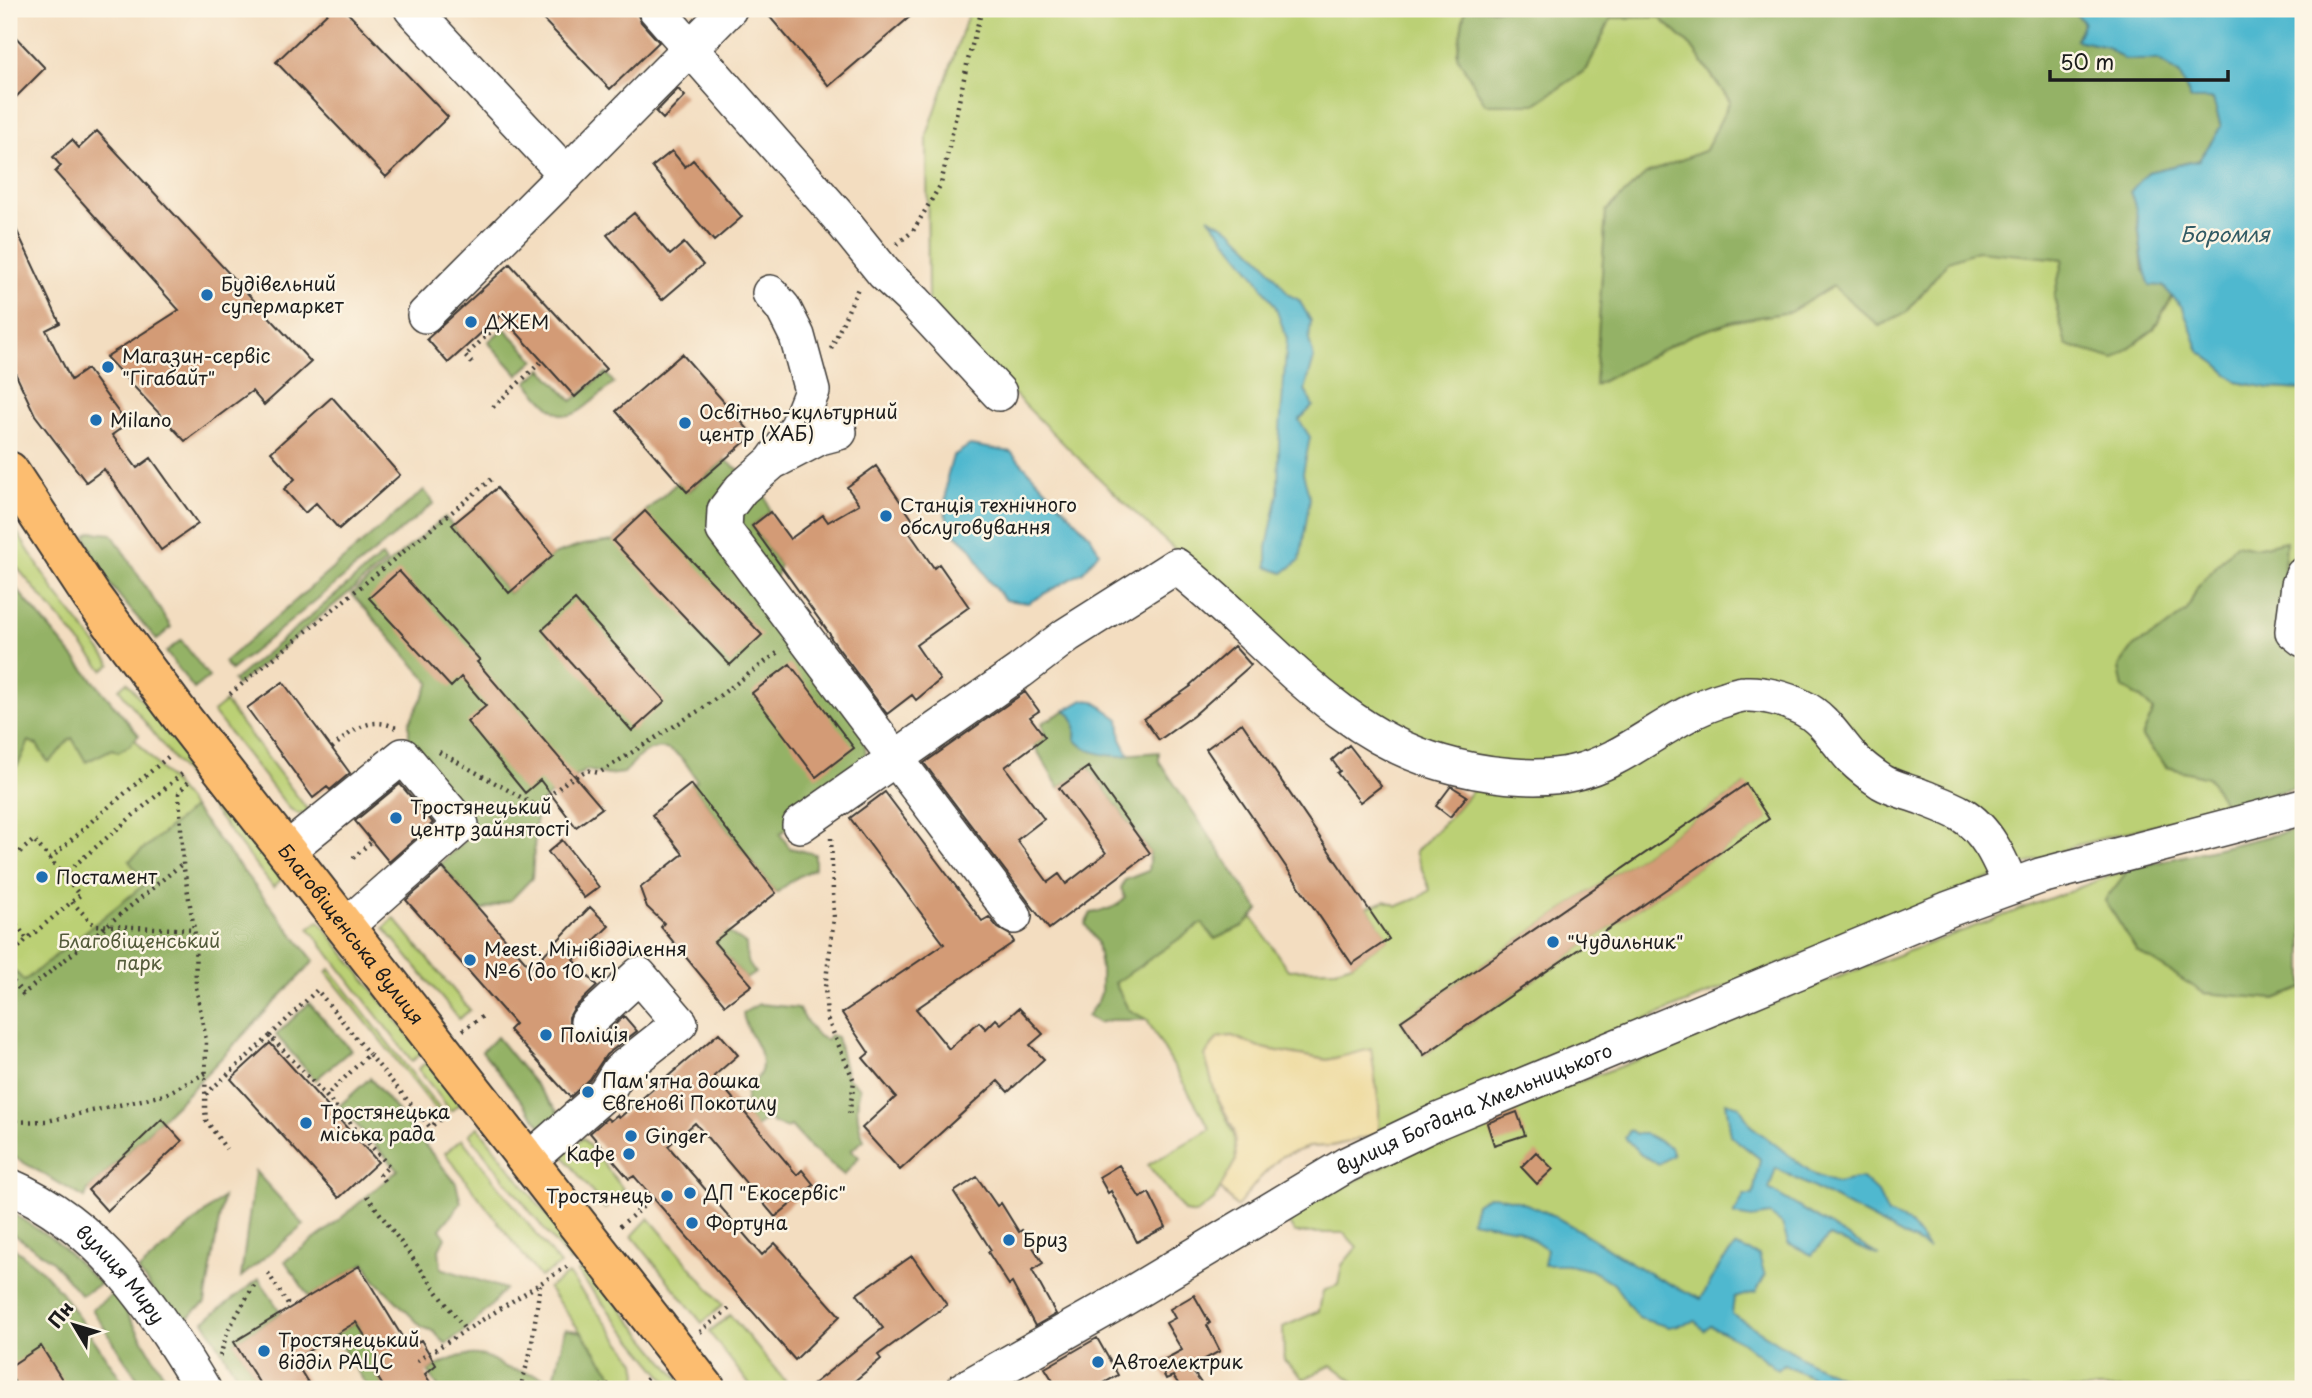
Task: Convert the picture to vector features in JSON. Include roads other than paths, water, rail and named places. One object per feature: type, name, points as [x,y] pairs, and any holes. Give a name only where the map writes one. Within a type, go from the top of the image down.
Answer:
[{"type":"main road","name":"Благовіщенська вулиця","points":[[9,471],[92,597],[705,1389]]},
{"type":"street","points":[[412,9],[566,174]]},
{"type":"street","points":[[656,9],[838,216],[884,273],[999,393]]},
{"type":"street","points":[[425,315],[729,9]]},
{"type":"street","points":[[770,293],[783,308],[797,336],[812,391],[798,426],[772,462],[741,489],[724,510],[724,530],[1014,916]]},
{"type":"street","points":[[772,462],[820,437],[839,432]]},
{"type":"street","points":[[813,816],[1067,635],[1177,566],[1286,666],[1370,731],[1408,752],[1444,764],[1534,777],[1573,773],[1610,759],[1710,703],[1745,694],[1778,698],[1804,708],[1825,724],[1854,760],[1884,782],[1962,814],[1982,833],[1997,854],[2011,886]]},
{"type":"street","points":[[2303,575],[2299,585],[2293,631],[2303,639]]},
{"type":"street","points":[[286,851],[403,756],[461,825],[345,927]]},
{"type":"street","name":"вулиця Богдана Хмельницького","points":[[964,1389],[1116,1303],[1346,1165],[1438,1121],[1854,947],[2011,886],[2303,807]]},
{"type":"street","points":[[528,1161],[606,1092],[619,1071],[680,1023],[639,975],[589,1021]]},
{"type":"street","name":"вулиця Миру","points":[[9,1186],[55,1213],[91,1239],[122,1270],[151,1305],[203,1389]]},
{"type":"water","name":"Боромля","points":[[2070,9],[2303,9],[2303,390],[2269,388],[2237,382],[2199,351],[2183,308],[2163,286],[2150,285],[2130,192],[2148,172],[2199,160],[2221,127],[2213,99],[2191,99],[2180,75],[2158,60],[2125,60],[2107,47],[2076,40],[2084,22]]},
{"type":"water","points":[[1208,217],[1232,230],[1266,264],[1289,295],[1299,300],[1311,321],[1309,340],[1314,358],[1305,390],[1313,406],[1299,420],[1310,437],[1303,473],[1310,498],[1300,560],[1283,573],[1267,567],[1267,547],[1278,494],[1287,339],[1275,306],[1253,273]]},
{"type":"water","points":[[970,445],[1011,452],[1091,537],[1099,552],[1083,572],[1028,603],[1005,600],[987,579],[972,549],[952,531],[945,513],[947,477],[953,456]]},
{"type":"water","points":[[1083,700],[1094,701],[1119,719],[1121,739],[1129,755],[1099,753],[1086,748],[1075,739],[1075,723],[1066,710]]},
{"type":"water","points":[[1726,1102],[1740,1106],[1750,1125],[1815,1175],[1836,1183],[1862,1178],[1878,1193],[1888,1214],[1908,1222],[1929,1249],[1776,1168],[1769,1189],[1880,1256],[1829,1236],[1812,1255],[1788,1243],[1782,1224],[1770,1215],[1752,1218],[1734,1215],[1744,1195],[1753,1195],[1760,1159],[1731,1136]]},
{"type":"water","points":[[1630,1130],[1636,1134],[1646,1134],[1670,1147],[1673,1155],[1659,1164],[1641,1155],[1625,1138]]},
{"type":"water","points":[[1488,1196],[1529,1205],[1549,1214],[1647,1272],[1701,1299],[1721,1263],[1736,1246],[1759,1255],[1765,1276],[1756,1292],[1734,1298],[1732,1314],[1809,1362],[1865,1389],[1835,1389],[1784,1364],[1778,1370],[1742,1342],[1711,1326],[1704,1331],[1696,1321],[1669,1327],[1638,1318],[1614,1284],[1591,1270],[1567,1265],[1544,1265],[1547,1249],[1517,1229],[1471,1221],[1476,1204]]},
{"type":"place","name":"Будівельний супермаркет","points":[[207,295]]},
{"type":"place","name":"ДЖЕМ","points":[[471,322]]},
{"type":"place","name":"Магазин-сервіс \"Гігабайт\"","points":[[108,367]]},
{"type":"place","name":"Milano","points":[[96,420]]},
{"type":"place","name":"Освітньо-культурний центр (ХАБ)","points":[[685,423]]},
{"type":"place","name":"Cтанція технічного обслуговування","points":[[886,516]]},
{"type":"place","name":"Тростянецький центр зайнятості","points":[[396,818]]},
{"type":"place","name":"Постамент","points":[[42,877]]},
{"type":"place","name":"\"Чудильник\"","points":[[1553,942]]},
{"type":"place","name":"Meest. Мінівідділення №6 (до 10 кг)","points":[[470,960]]},
{"type":"place","name":"Поліція","points":[[546,1035]]},
{"type":"place","name":"Пам'ятна дошка Євгенові Покотилу","points":[[588,1092]]},
{"type":"place","name":"Тростянецька міська рада","points":[[306,1123]]},
{"type":"place","name":"Ginger","points":[[631,1136]]},
{"type":"place","name":"Кафе","points":[[629,1154]]},
{"type":"place","name":"ДП \"Екосервіс\"","points":[[690,1193]]},
{"type":"place","name":"Тростянець","points":[[667,1196]]},
{"type":"place","name":"Фортуна","points":[[692,1223]]},
{"type":"place","name":"Бриз","points":[[1009,1240]]},
{"type":"place","name":"Тростянецький відділ РАЦС","points":[[264,1351]]},
{"type":"place","name":"Автоелектрик","points":[[1098,1362]]},
{"type":"park label","name":"Благовіщенський парк","points":[[139,952]]}]
